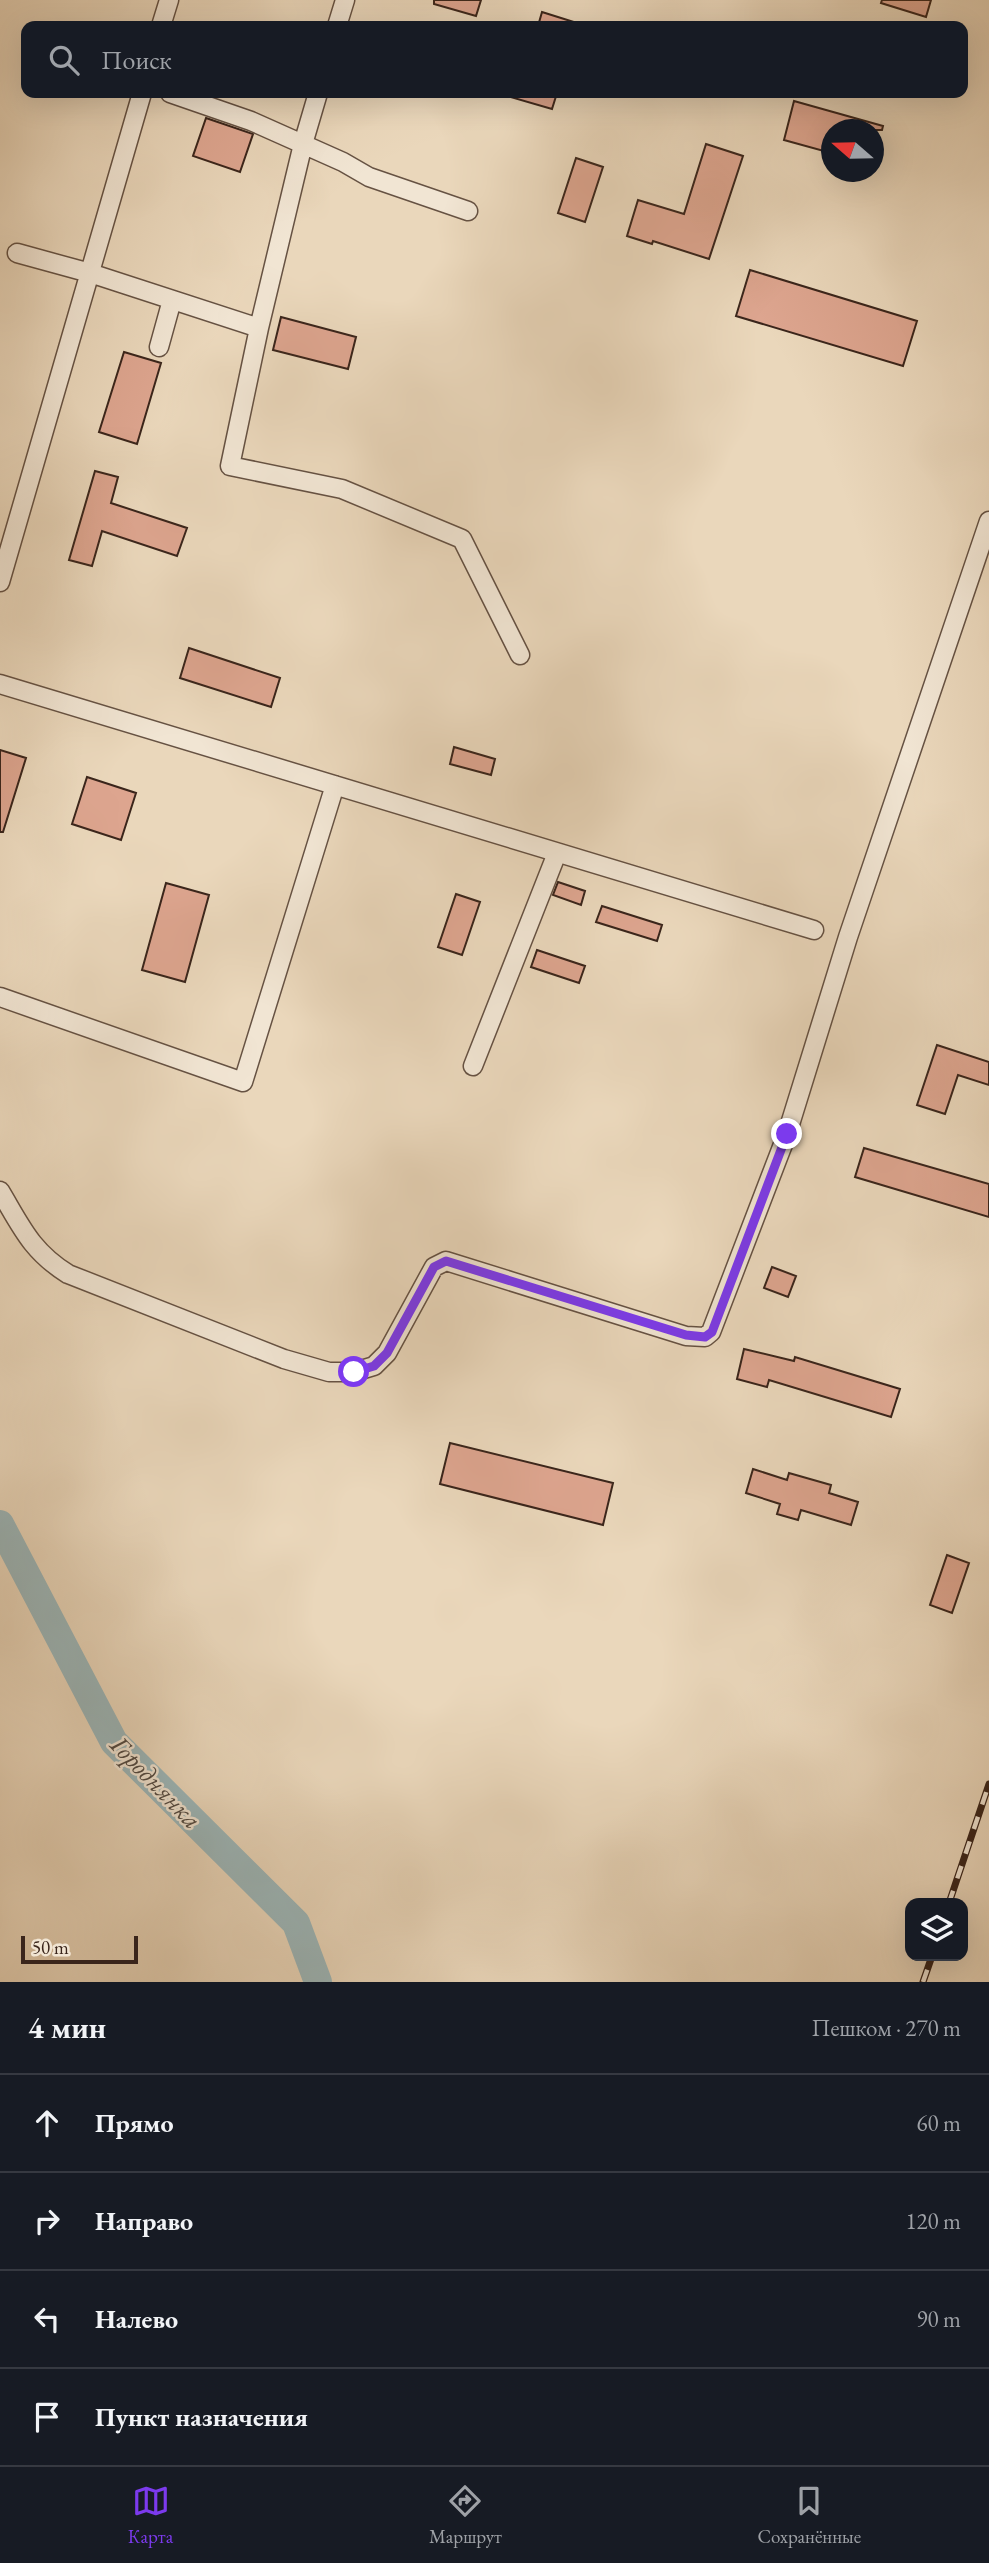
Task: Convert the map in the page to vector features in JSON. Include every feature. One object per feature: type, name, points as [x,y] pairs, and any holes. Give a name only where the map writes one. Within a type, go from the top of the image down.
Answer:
[{"type":"lane","points":[[163,21],[169,0]]},
{"type":"lane","points":[[339,21],[345,0]]},
{"type":"lane","points":[[0,582],[141,98]]},
{"type":"lane","points":[[184,98],[251,121],[343,162],[369,177],[468,211]]},
{"type":"lane","points":[[317,98],[259,328],[230,466],[342,489],[462,539],[520,655]]},
{"type":"lane","points":[[17,253],[90,273],[259,328]]},
{"type":"lane","points":[[159,347],[172,300]]},
{"type":"lane","points":[[0,1191],[29,1239],[46,1260],[68,1274],[284,1359],[329,1372],[354,1372],[374,1366],[387,1353],[434,1267],[446,1261],[686,1335],[705,1337],[712,1332],[787,1134],[848,937],[989,521]]},
{"type":"lane","points":[[0,684],[814,930]]},
{"type":"lane","points":[[0,997],[243,1083],[335,786]]},
{"type":"lane","points":[[473,1066],[557,853]]},
{"type":"building","points":[[434,0],[481,0],[476,16],[434,4]]},
{"type":"building","points":[[882,0],[931,0],[926,17],[881,3]]},
{"type":"building","points":[[542,12],[571,21],[539,21]]},
{"type":"building","points":[[514,98],[555,98],[552,109]]},
{"type":"building","points":[[794,101],[858,119],[821,119],[821,150],[784,140]]},
{"type":"building","points":[[206,118],[253,134],[240,172],[193,156]]},
{"type":"building","points":[[706,144],[743,156],[709,259],[653,241],[652,244],[627,236],[638,200],[684,214]]},
{"type":"building","points":[[576,158],[603,167],[585,222],[558,213]]},
{"type":"building","points":[[750,270],[917,321],[903,366],[736,316]]},
{"type":"building","points":[[281,317],[356,337],[348,369],[273,350]]},
{"type":"building","points":[[124,352],[161,363],[137,444],[99,432]]},
{"type":"building","points":[[95,471],[118,477],[111,503],[187,528],[177,556],[102,531],[92,566],[69,560]]},
{"type":"building","points":[[189,648],[280,678],[271,707],[180,678]]},
{"type":"building","points":[[454,747],[495,759],[491,775],[450,764]]},
{"type":"building","points":[[0,750],[26,758],[3,832],[0,832]]},
{"type":"building","points":[[87,777],[136,793],[121,840],[72,824]]},
{"type":"building","points":[[558,882],[585,891],[581,905],[553,895]]},
{"type":"building","points":[[166,883],[209,895],[185,982],[142,970]]},
{"type":"building","points":[[456,894],[480,902],[462,955],[438,947]]},
{"type":"building","points":[[602,906],[662,925],[657,941],[596,922]]},
{"type":"building","points":[[537,950],[585,966],[579,983],[531,967]]},
{"type":"building","points":[[937,1045],[989,1062],[989,1085],[958,1075],[945,1114],[917,1105]]},
{"type":"building","points":[[864,1148],[989,1184],[989,1217],[855,1177]]},
{"type":"building","points":[[772,1267],[796,1276],[788,1297],[764,1288]]},
{"type":"building","points":[[744,1349],[794,1361],[795,1357],[900,1389],[891,1417],[769,1380],[767,1387],[737,1379]]},
{"type":"building","points":[[450,1443],[613,1483],[603,1525],[440,1484]]},
{"type":"building","points":[[753,1469],[787,1480],[789,1473],[831,1485],[829,1493],[858,1502],[851,1525],[801,1510],[798,1520],[777,1514],[780,1504],[746,1493]]},
{"type":"building","points":[[947,1555],[969,1563],[952,1613],[930,1605]]},
{"type":"waterway","name":"Городнянка","points":[[0,1524],[114,1742],[296,1923],[318,1982]]},
{"type":"railway","points":[[951,1898],[989,1784]]},
{"type":"railway","points":[[923,1982],[930,1961]]},
{"type":"route","points":[[354,1372],[374,1366],[387,1353],[434,1267],[439,1262],[446,1261],[686,1335],[705,1337],[712,1332],[787,1134]]}]
